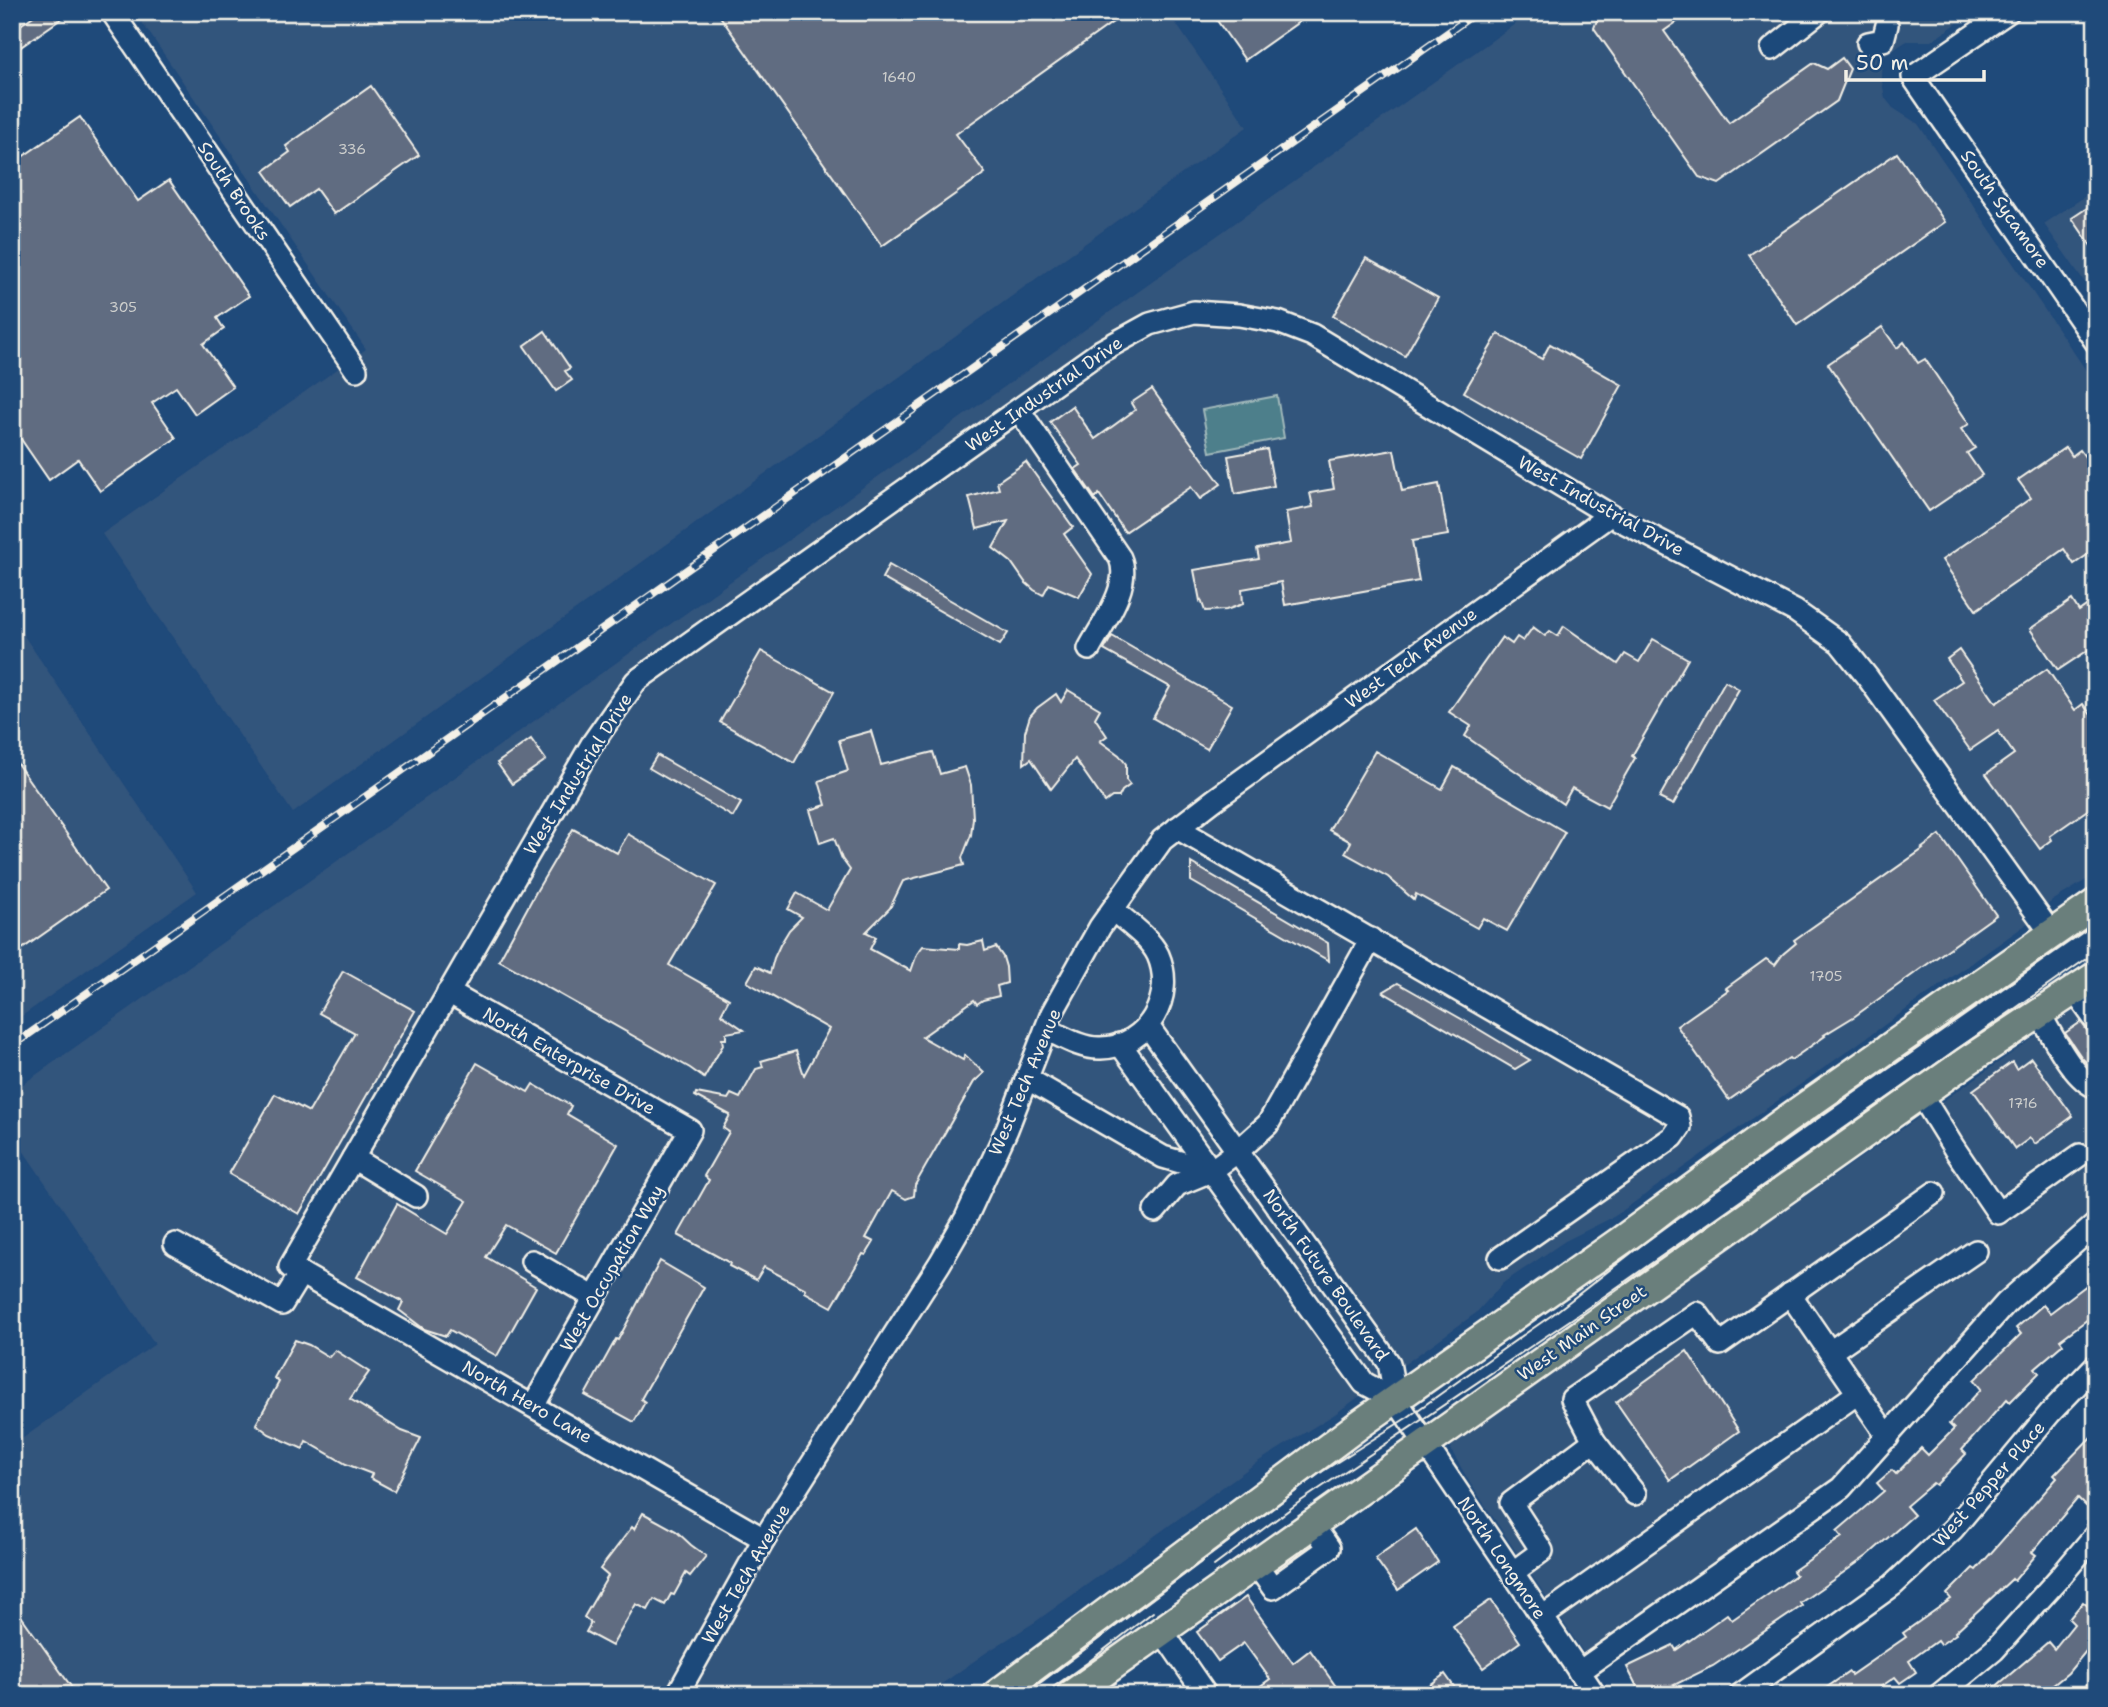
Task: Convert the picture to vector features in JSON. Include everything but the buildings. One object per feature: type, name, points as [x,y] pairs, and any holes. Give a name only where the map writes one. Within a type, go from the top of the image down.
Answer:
[{"type":"main road","name":"West Main Street","points":[[1071,1695],[1312,1524],[1411,1421],[1622,1240],[1786,1120],[2096,903]]},
{"type":"main road","name":"West Main Street","points":[[996,1695],[1360,1424],[1411,1421],[1920,1093],[2085,983]]},
{"type":"street","name":"South Brooks","points":[[113,12],[356,370]]},
{"type":"street","points":[[1772,49],[1818,12]]},
{"type":"street","name":"South Sycamore","points":[[2008,12],[1913,77],[2096,342]]},
{"type":"street","points":[[1868,43],[1883,40],[1887,25]]},
{"type":"street","name":"West Industrial Drive","points":[[175,1244],[282,1304],[295,1270],[353,1158],[592,744],[636,681],[1101,351],[1150,324],[1194,312],[1239,315],[1278,322],[1312,335],[1609,515],[1795,611],[1840,643],[2051,933]]},
{"type":"street","points":[[1019,410],[1124,567],[1122,588],[1088,649]]},
{"type":"street","name":"West Tech Avenue","points":[[677,1695],[764,1539],[956,1236],[1028,1079],[1052,1013],[1100,928],[1162,840],[1609,515]]},
{"type":"street","points":[[1177,828],[1678,1118],[1680,1127],[1673,1137],[1500,1258]]},
{"type":"street","points":[[1046,1029],[1085,1046],[1102,1048],[1120,1044],[1149,1026],[1159,1010],[1164,990],[1163,971],[1157,953],[1145,938],[1112,910]]},
{"type":"street","points":[[1155,1210],[1177,1185],[1211,1171],[1268,1124],[1371,939]]},
{"type":"street","points":[[2085,983],[2096,1021]]},
{"type":"street","name":"North Enterprise Drive","points":[[448,992],[690,1130]]},
{"type":"street","points":[[2039,1013],[2079,1076],[2088,1085],[2096,1087]]},
{"type":"street","name":"North Future Boulevard","points":[[1149,1026],[1389,1363],[1411,1421]]},
{"type":"street","name":"North Future Boulevard","points":[[1120,1044],[1364,1383],[1411,1421]]},
{"type":"street","points":[[1028,1079],[1163,1157],[1211,1171]]},
{"type":"street","points":[[1920,1093],[1998,1213],[2080,1155]]},
{"type":"street","name":"West Occupation Way","points":[[533,1406],[690,1130]]},
{"type":"street","points":[[353,1158],[416,1196]]},
{"type":"street","points":[[1635,1494],[1594,1441],[1572,1399],[1697,1313],[1720,1344],[1934,1193]]},
{"type":"street","points":[[1579,1672],[1842,1488],[2006,1303],[2096,1224]]},
{"type":"street","points":[[1830,1352],[1976,1251]]},
{"type":"street","points":[[532,1261],[594,1298]]},
{"type":"street","name":"North Hero Lane","points":[[295,1270],[764,1539]]},
{"type":"street","points":[[1790,1294],[1888,1437]]},
{"type":"street","name":"West Pepper Place","points":[[1740,1695],[1893,1585],[1933,1548],[1953,1529],[2050,1413],[2096,1365]]},
{"type":"street","points":[[1542,1618],[1858,1393]]},
{"type":"street","name":"North Longmore","points":[[1411,1421],[1595,1695]]},
{"type":"street","points":[[1512,1573],[1542,1551],[1511,1503],[1594,1441]]},
{"type":"street","points":[[1256,1564],[1273,1588],[1329,1548],[1312,1524]]},
{"type":"street","points":[[1939,1695],[1994,1650],[2096,1534]]},
{"type":"street","points":[[1162,1631],[1206,1695]]},
{"type":"shaded area","points":[[135,12],[1168,12],[1247,127],[293,813],[102,534],[366,349]]},
{"type":"shaded area","points":[[1532,12],[1973,12],[1932,41],[1907,41],[1882,57],[1881,76],[1885,98],[1893,108],[1918,124],[2096,385],[2096,874],[2052,901],[2024,926],[1615,1216],[1565,1241],[1503,1283],[1476,1313],[1335,1414],[1256,1463],[1035,1622],[926,1695],[12,1695],[12,1446],[155,1344],[12,1134],[12,1092]]},
{"type":"shaded area","points":[[2096,189],[2096,298],[2044,224]]},
{"type":"shaded area","points":[[12,618],[197,892],[12,1023]]},
{"type":"shaded area","points":[[2096,995],[2096,1234],[2022,1297],[1850,1491],[1594,1668],[1470,1483],[1451,1450],[1454,1439]]},
{"type":"green space","points":[[1277,396],[1284,438],[1210,452],[1202,410]]},
{"type":"tram line","points":[[1024,1695],[1320,1473],[1408,1417],[1552,1315],[1676,1218],[2096,923]]},
{"type":"tram line","points":[[1214,1566],[1298,1503],[1576,1316],[2096,952]]},
{"type":"tram line","points":[[1042,1695],[1153,1612]]},
{"type":"railway","points":[[12,1046],[1477,12]]}]
